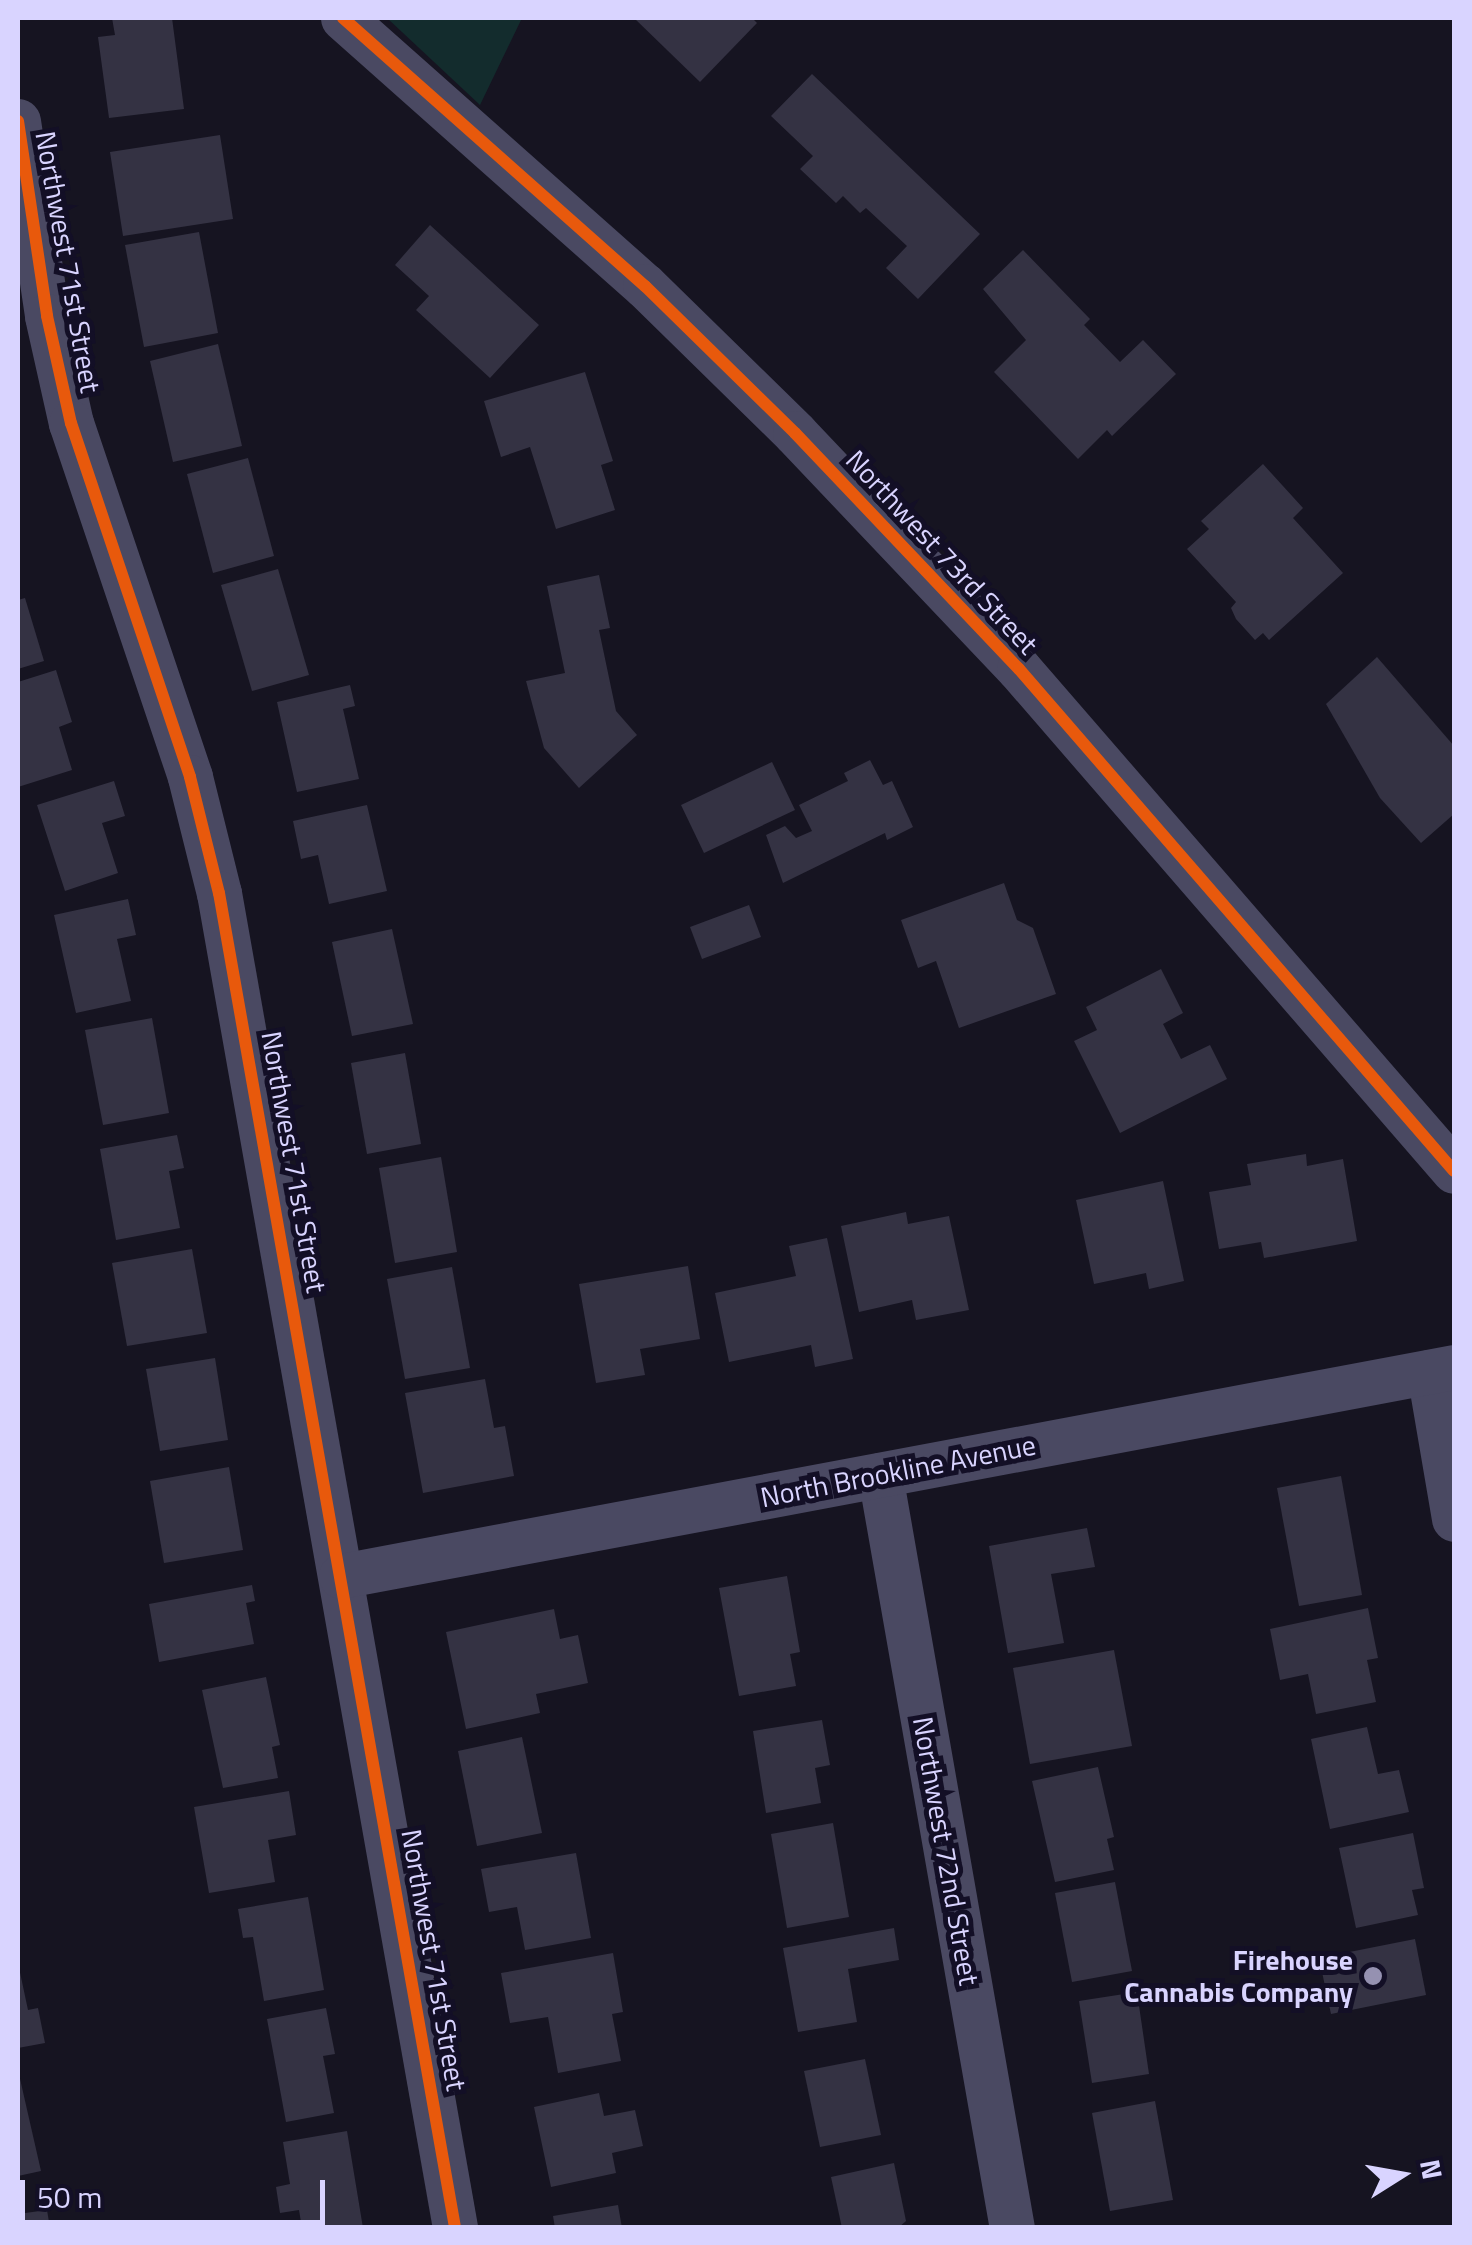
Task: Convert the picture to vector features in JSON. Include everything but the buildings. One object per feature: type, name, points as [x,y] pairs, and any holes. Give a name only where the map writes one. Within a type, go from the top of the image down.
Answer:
[{"type":"street","name":"Northwest 73rd Street","points":[[343,18],[645,286],[795,433],[1018,669],[1454,1171]]},
{"type":"street","name":"Northwest 71st Street","points":[[18,121],[46,316],[72,423],[190,777],[219,893],[456,2228]]},
{"type":"street","name":"North Brookline Avenue","points":[[341,1576],[1441,1369]]},
{"type":"street","points":[[1441,1369],[1454,1518]]},
{"type":"street","name":"Northwest 72nd Street","points":[[880,1475],[1012,2228]]},
{"type":"green space","points":[[387,18],[522,18],[480,105]]},
{"type":"cycle path","points":[[343,18],[645,286],[795,433],[1019,669],[1454,1171]]},
{"type":"cycle path","points":[[18,121],[47,316],[71,423],[190,777],[219,893],[455,2228]]},
{"type":"place","name":"Firehouse Cannabis Company","points":[[1373,1976]]}]
